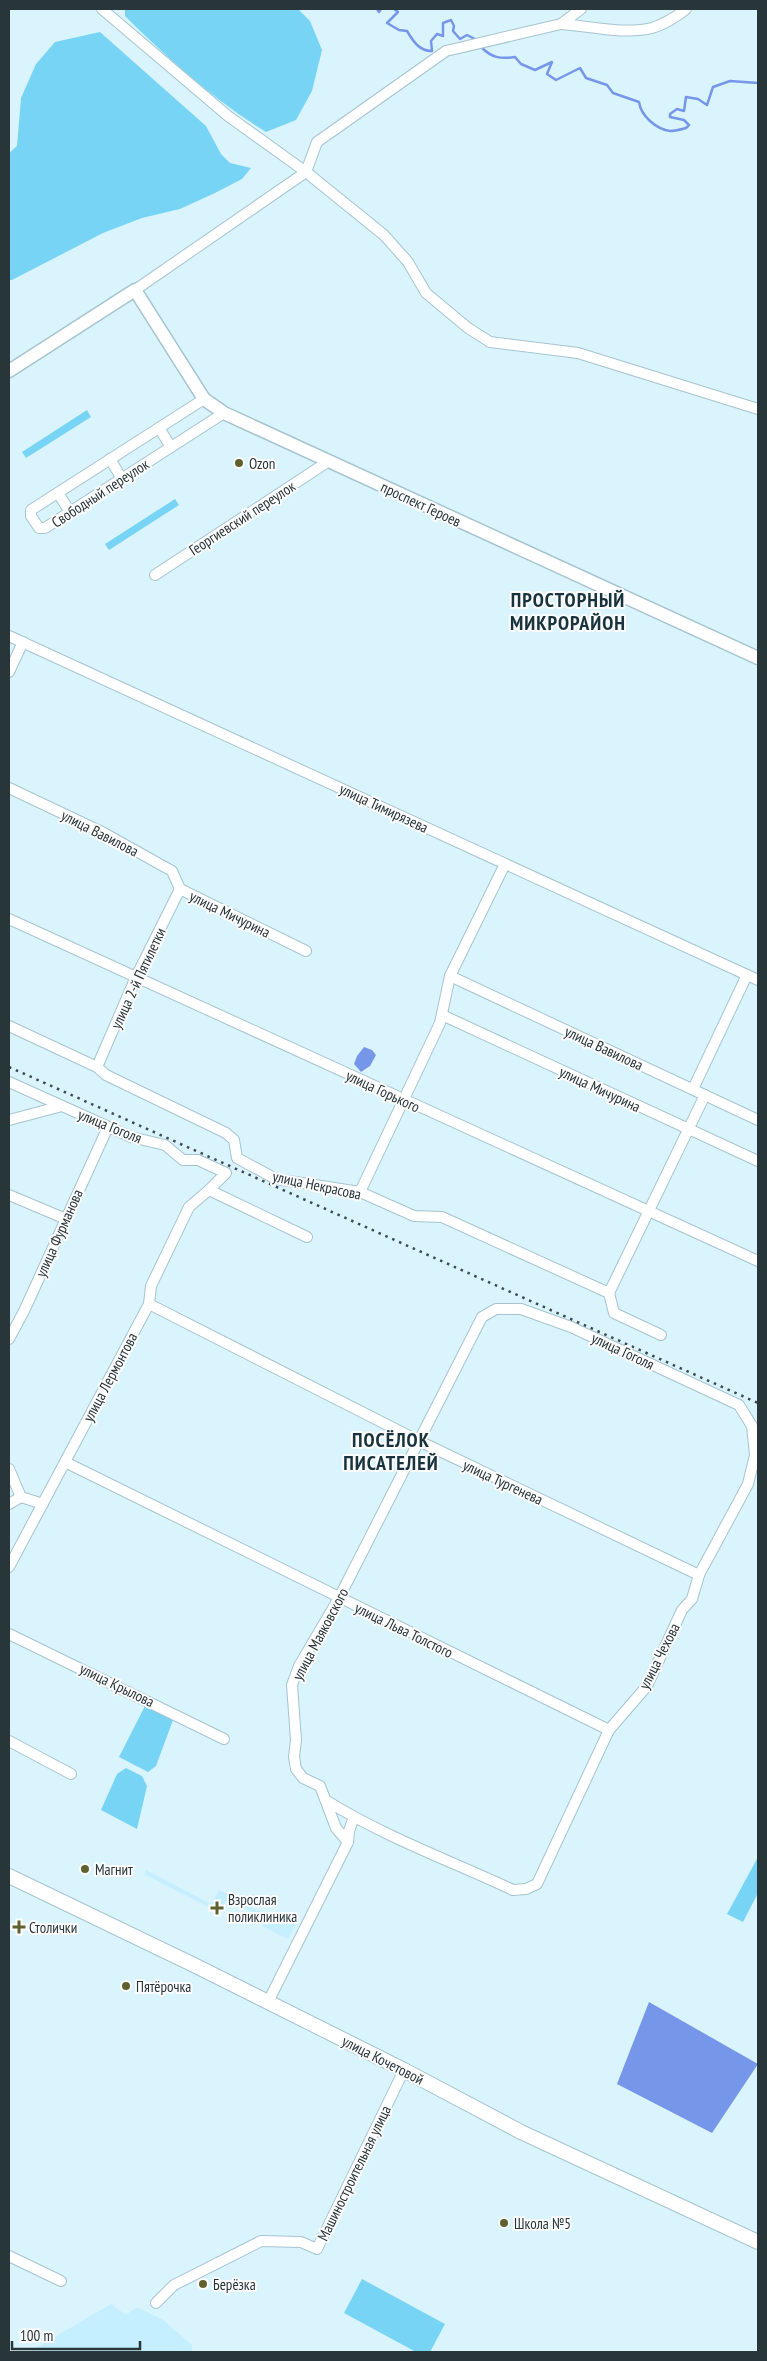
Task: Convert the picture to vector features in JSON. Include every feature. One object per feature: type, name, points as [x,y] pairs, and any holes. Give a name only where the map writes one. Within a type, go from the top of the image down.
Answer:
[{"type":"main road","name":"улица Кочетовой","points":[[9,1876],[268,2002],[404,2070],[521,2132],[758,2242]]},
{"type":"street","points":[[102,9],[228,116],[306,172],[384,235],[408,262],[426,293],[468,328],[490,342],[578,352],[758,409]]},
{"type":"street","points":[[561,24],[581,9]]},
{"type":"street","points":[[9,371],[135,290],[306,172],[317,142],[446,51],[561,24],[626,30],[651,28],[672,20],[686,9]]},
{"type":"street","name":"проспект Героев","points":[[135,290],[204,399],[224,413],[758,658]]},
{"type":"street","name":"Свободный переулок","points":[[204,399],[32,510],[31,516],[39,528],[45,528],[224,413]]},
{"type":"street","points":[[159,428],[171,447]]},
{"type":"street","points":[[110,459],[122,479]]},
{"type":"street","name":"Георгиевский переулок","points":[[155,575],[329,461]]},
{"type":"street","points":[[58,493],[70,512]]},
{"type":"street","name":"улица Тимирязева","points":[[9,636],[758,980]]},
{"type":"street","points":[[9,672],[23,642]]},
{"type":"street","name":"улица Вавилова","points":[[9,788],[104,834],[172,871],[180,889]]},
{"type":"street","points":[[360,1192],[442,1015],[450,976],[506,864]]},
{"type":"street","name":"улица Мичурина","points":[[180,889],[306,952]]},
{"type":"street","name":"улица 2-й Пятилетки","points":[[97,1067],[136,977],[180,889]]},
{"type":"street","name":"улица Горького","points":[[9,919],[758,1261]]},
{"type":"street","points":[[693,1089],[747,975]]},
{"type":"street","name":"улица Вавилова","points":[[450,976],[758,1120]]},
{"type":"street","name":"улица Мичурина","points":[[442,1015],[758,1161]]},
{"type":"street","name":"улица Некрасова","points":[[9,1026],[97,1067],[106,1075],[226,1133],[234,1140],[237,1158],[276,1179],[360,1192],[414,1216],[442,1217],[609,1293]]},
{"type":"street","name":"улица Гоголя","points":[[9,1082],[131,1137],[165,1146],[183,1160],[198,1160],[226,1173],[209,1190]]},
{"type":"street","points":[[661,1335],[614,1313],[609,1293],[705,1095]]},
{"type":"street","points":[[9,1120],[62,1106]]},
{"type":"street","name":"улица Фурманова","points":[[9,1339],[24,1311],[108,1127]]},
{"type":"street","points":[[209,1190],[307,1237]]},
{"type":"street","name":"улица Лермонтова","points":[[9,1567],[149,1304],[151,1286],[189,1207],[209,1190]]},
{"type":"street","points":[[9,1195],[66,1219]]},
{"type":"street","name":"улица Тургенева","points":[[149,1304],[419,1441],[699,1575]]},
{"type":"street","name":"улица Гоголя","points":[[482,1317],[496,1309],[521,1309],[571,1327],[739,1405],[752,1426]]},
{"type":"street","name":"улица Маяковского","points":[[348,1842],[336,1828],[320,1786],[303,1778],[296,1769],[292,1685],[299,1666],[339,1598],[482,1317]]},
{"type":"street","name":"улица Чехова","points":[[354,1817],[513,1890],[537,1884],[609,1730],[647,1686],[682,1610],[692,1599],[699,1575],[748,1484],[755,1454],[752,1426]]},
{"type":"street","name":"улица Льва Толстого","points":[[65,1462],[609,1730]]},
{"type":"street","points":[[9,1469],[22,1497],[43,1504]]},
{"type":"street","points":[[9,1504],[22,1497]]},
{"type":"street","name":"улица Крылова","points":[[9,1634],[224,1739]]},
{"type":"street","points":[[9,1741],[71,1774]]},
{"type":"street","points":[[268,2002],[348,1842],[354,1817],[327,1801]]},
{"type":"street","name":"Машиностроительная улица","points":[[156,2303],[174,2285],[261,2241],[301,2242],[316,2249],[404,2070]]},
{"type":"street","points":[[9,2256],[61,2281]]},
{"type":"shaded area","points":[[125,9],[298,9],[310,21],[322,50],[312,91],[296,120],[266,132],[228,106],[174,63],[125,16]]},
{"type":"shaded area","points":[[100,32],[206,126],[221,154],[230,163],[251,168],[242,179],[215,193],[180,209],[142,218],[103,233],[9,280],[9,153],[17,146],[21,98],[36,64],[55,42]]},
{"type":"shaded area","points":[[87,410],[91,417],[26,458],[22,452]]},
{"type":"shaded area","points":[[175,499],[179,505],[109,550],[105,544]]},
{"type":"shaded area","points":[[364,1047],[372,1050],[376,1055],[370,1066],[361,1072],[354,1064]]},
{"type":"shaded area","points":[[146,1704],[171,1716],[173,1720],[156,1766],[148,1772],[119,1757]]},
{"type":"shaded area","points":[[126,1768],[142,1776],[147,1786],[137,1829],[101,1810],[117,1774]]},
{"type":"shaded area","points":[[758,1857],[758,1893],[743,1922],[727,1914]]},
{"type":"shaded area","name":"Взрослая поликлиника","points":[[146,1870],[211,1904],[219,1890],[283,1923],[285,1920],[296,1925],[288,1939],[262,1926],[265,1919],[227,1899],[220,1913],[144,1874]]},
{"type":"shaded area","points":[[649,2002],[758,2064],[712,2133],[617,2084]]},
{"type":"shaded area","points":[[362,2279],[445,2324],[430,2352],[416,2352],[344,2313]]},
{"type":"shaded area","points":[[111,2304],[126,2315],[137,2307],[163,2320],[192,2345],[192,2352],[29,2352]]},
{"type":"waterway","points":[[377,9],[379,12],[381,9]]},
{"type":"waterway","points":[[394,9],[398,12],[387,23],[399,30],[407,31],[414,42],[427,51],[432,51],[431,41],[437,34],[443,36],[443,23],[451,20],[454,26],[453,31],[460,39],[467,35],[475,39]]},
{"type":"waterway","points":[[481,47],[497,57],[515,57],[521,64],[535,70],[552,62],[547,74],[556,80],[580,68],[586,78],[607,85],[613,93],[639,102],[640,107],[650,121],[660,128],[670,131],[686,128],[689,125],[684,120],[670,117],[670,114],[677,109],[684,111],[686,97],[698,99],[707,105],[713,87],[730,81],[758,83]]},
{"type":"railway","points":[[9,1067],[758,1403]]},
{"type":"place","name":"Ozon","points":[[239,463]]},
{"type":"place","name":"Магнит","points":[[85,1869]]},
{"type":"place","name":"Взрослая поликлиника","points":[[217,1908]]},
{"type":"place","name":"Столички","points":[[19,1927]]},
{"type":"place","name":"Пятёрочка","points":[[126,1986]]},
{"type":"place","name":"Школа №5","points":[[504,2223]]},
{"type":"place","name":"Берёзка","points":[[203,2284]]},
{"type":"district","name":"ПРОСТОРНЫЙ МИКРОРАЙОН","points":[[568,612]]},
{"type":"district","name":"ПОСЁЛОК ПИСАТЕЛЕЙ","points":[[391,1452]]}]
